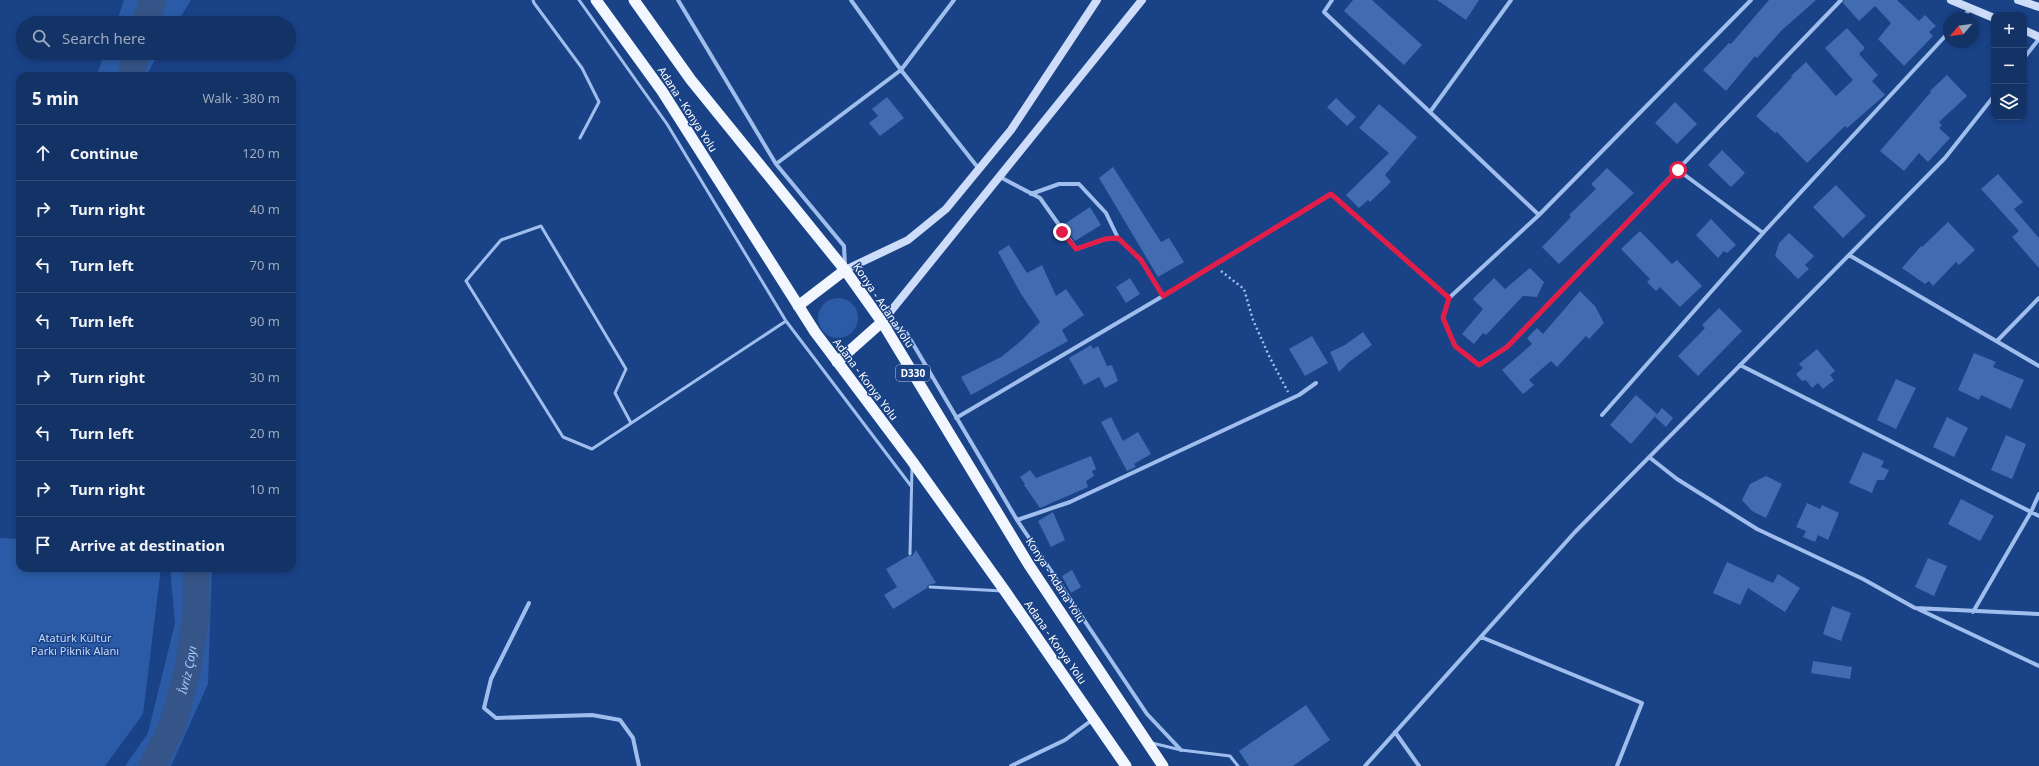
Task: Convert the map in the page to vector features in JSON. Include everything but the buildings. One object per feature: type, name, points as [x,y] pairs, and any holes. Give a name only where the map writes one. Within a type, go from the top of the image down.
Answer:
[{"type":"highway","name":"Adana - Konya Yolu","points":[[596,0],[662,91],[814,332],[912,461],[1006,591],[1126,766]]},
{"type":"highway","name":"Konya - Adana Yolu","points":[[634,0],[691,80],[846,270],[882,322],[1030,565],[1163,766]]},
{"type":"highway","points":[[798,306],[846,270]]},
{"type":"highway","points":[[837,362],[882,322]]},
{"type":"main road","points":[[846,270],[908,240],[946,209],[1011,130],[1097,0]]},
{"type":"main road","points":[[882,322],[1000,178],[1142,0]]},
{"type":"main road","points":[[1951,0],[1991,17]]},
{"type":"main road","points":[[2018,0],[2039,7]]},
{"type":"main road","points":[[2027,32],[2039,38]]},
{"type":"street","points":[[678,0],[776,164],[844,246],[846,270]]},
{"type":"street","points":[[851,0],[901,70],[979,169]]},
{"type":"street","points":[[776,164],[901,70],[954,0]]},
{"type":"street","points":[[1332,0],[1324,12],[1539,215]]},
{"type":"street","points":[[1430,112],[1511,0]]},
{"type":"street","points":[[1751,0],[1539,215],[1449,298],[1443,318],[1455,346],[1479,365],[1507,347],[1841,0]]},
{"type":"street","points":[[1967,12],[1971,8]]},
{"type":"street","points":[[1602,415],[1763,233],[1943,38]]},
{"type":"street","points":[[2027,54],[2039,38]]},
{"type":"street","points":[[1365,766],[1575,532],[1945,158],[1991,100]]},
{"type":"street","points":[[1678,170],[1763,233]]},
{"type":"street","points":[[1000,178],[1040,198],[1076,249],[1105,239],[1118,238]]},
{"type":"street","points":[[1031,194],[1059,184],[1079,184],[1106,213],[1118,238],[1141,260],[1163,296]]},
{"type":"street","points":[[956,418],[1163,296],[1331,194],[1449,298]]},
{"type":"street","points":[[1849,255],[2039,366]]},
{"type":"street","points":[[1997,341],[2039,298]]},
{"type":"street","points":[[882,322],[906,332],[1017,520],[1147,714],[1181,750]]},
{"type":"street","points":[[1740,365],[2039,516]]},
{"type":"street","points":[[1017,520],[1070,502],[1299,396],[1316,383]]},
{"type":"street","points":[[1649,457],[1677,479],[1757,529],[1862,579],[1915,608],[2039,666]]},
{"type":"street","points":[[1973,612],[2032,512],[2039,494]]},
{"type":"street","points":[[529,603],[491,679],[484,708],[496,718],[592,715],[620,720],[633,738],[639,766]]},
{"type":"street","points":[[1915,608],[2039,614]]},
{"type":"street","points":[[1481,637],[1642,703],[1617,766]]},
{"type":"street","points":[[1011,766],[1065,740],[1094,719]]},
{"type":"street","points":[[1395,732],[1419,766]]},
{"type":"lane","points":[[533,0],[582,68],[599,102],[580,138]]},
{"type":"lane","points":[[579,0],[667,124],[786,321],[911,486]]},
{"type":"lane","points":[[631,423],[615,393],[626,368],[541,226],[500,240],[466,281],[563,436],[592,449],[786,321]]},
{"type":"lane","points":[[910,554],[912,461]]},
{"type":"lane","points":[[930,587],[1006,591]]},
{"type":"lane","points":[[1147,742],[1181,750],[1230,756],[1238,766]]},
{"type":"path","points":[[1214,265],[1244,289],[1253,320],[1270,358],[1292,399]]},
{"type":"green space","points":[[124,0],[191,0],[181,16],[118,16]]},
{"type":"green space","points":[[102,60],[155,60],[148,72],[98,72]]},
{"type":"green space","points":[[838,298],[846,300],[852,304],[856,310],[858,318],[856,326],[852,332],[846,336],[838,338],[830,336],[824,332],[820,326],[818,318],[820,310],[824,304],[830,300]]},
{"type":"green space","name":"Atatürk Kültür Parkı Piknik Alanı","points":[[0,538],[16,539],[16,572],[161,572],[143,714],[105,766],[0,766]]},
{"type":"green space","points":[[170,572],[212,572],[208,684],[171,766],[125,766],[148,733],[175,623]]},
{"type":"waterway","name":"İvriz Çayı","points":[[147,16],[153,0]]},
{"type":"waterway","name":"İvriz Çayı","points":[[132,72],[134,60]]},
{"type":"waterway","name":"İvriz Çayı","points":[[152,766],[172,727],[188,669],[196,616],[196,572]]},
{"type":"route","points":[[1062,232],[1076,249],[1105,239],[1118,238],[1141,260],[1163,296],[1331,194],[1449,298],[1443,318],[1455,346],[1479,365],[1507,347],[1678,170]]}]
